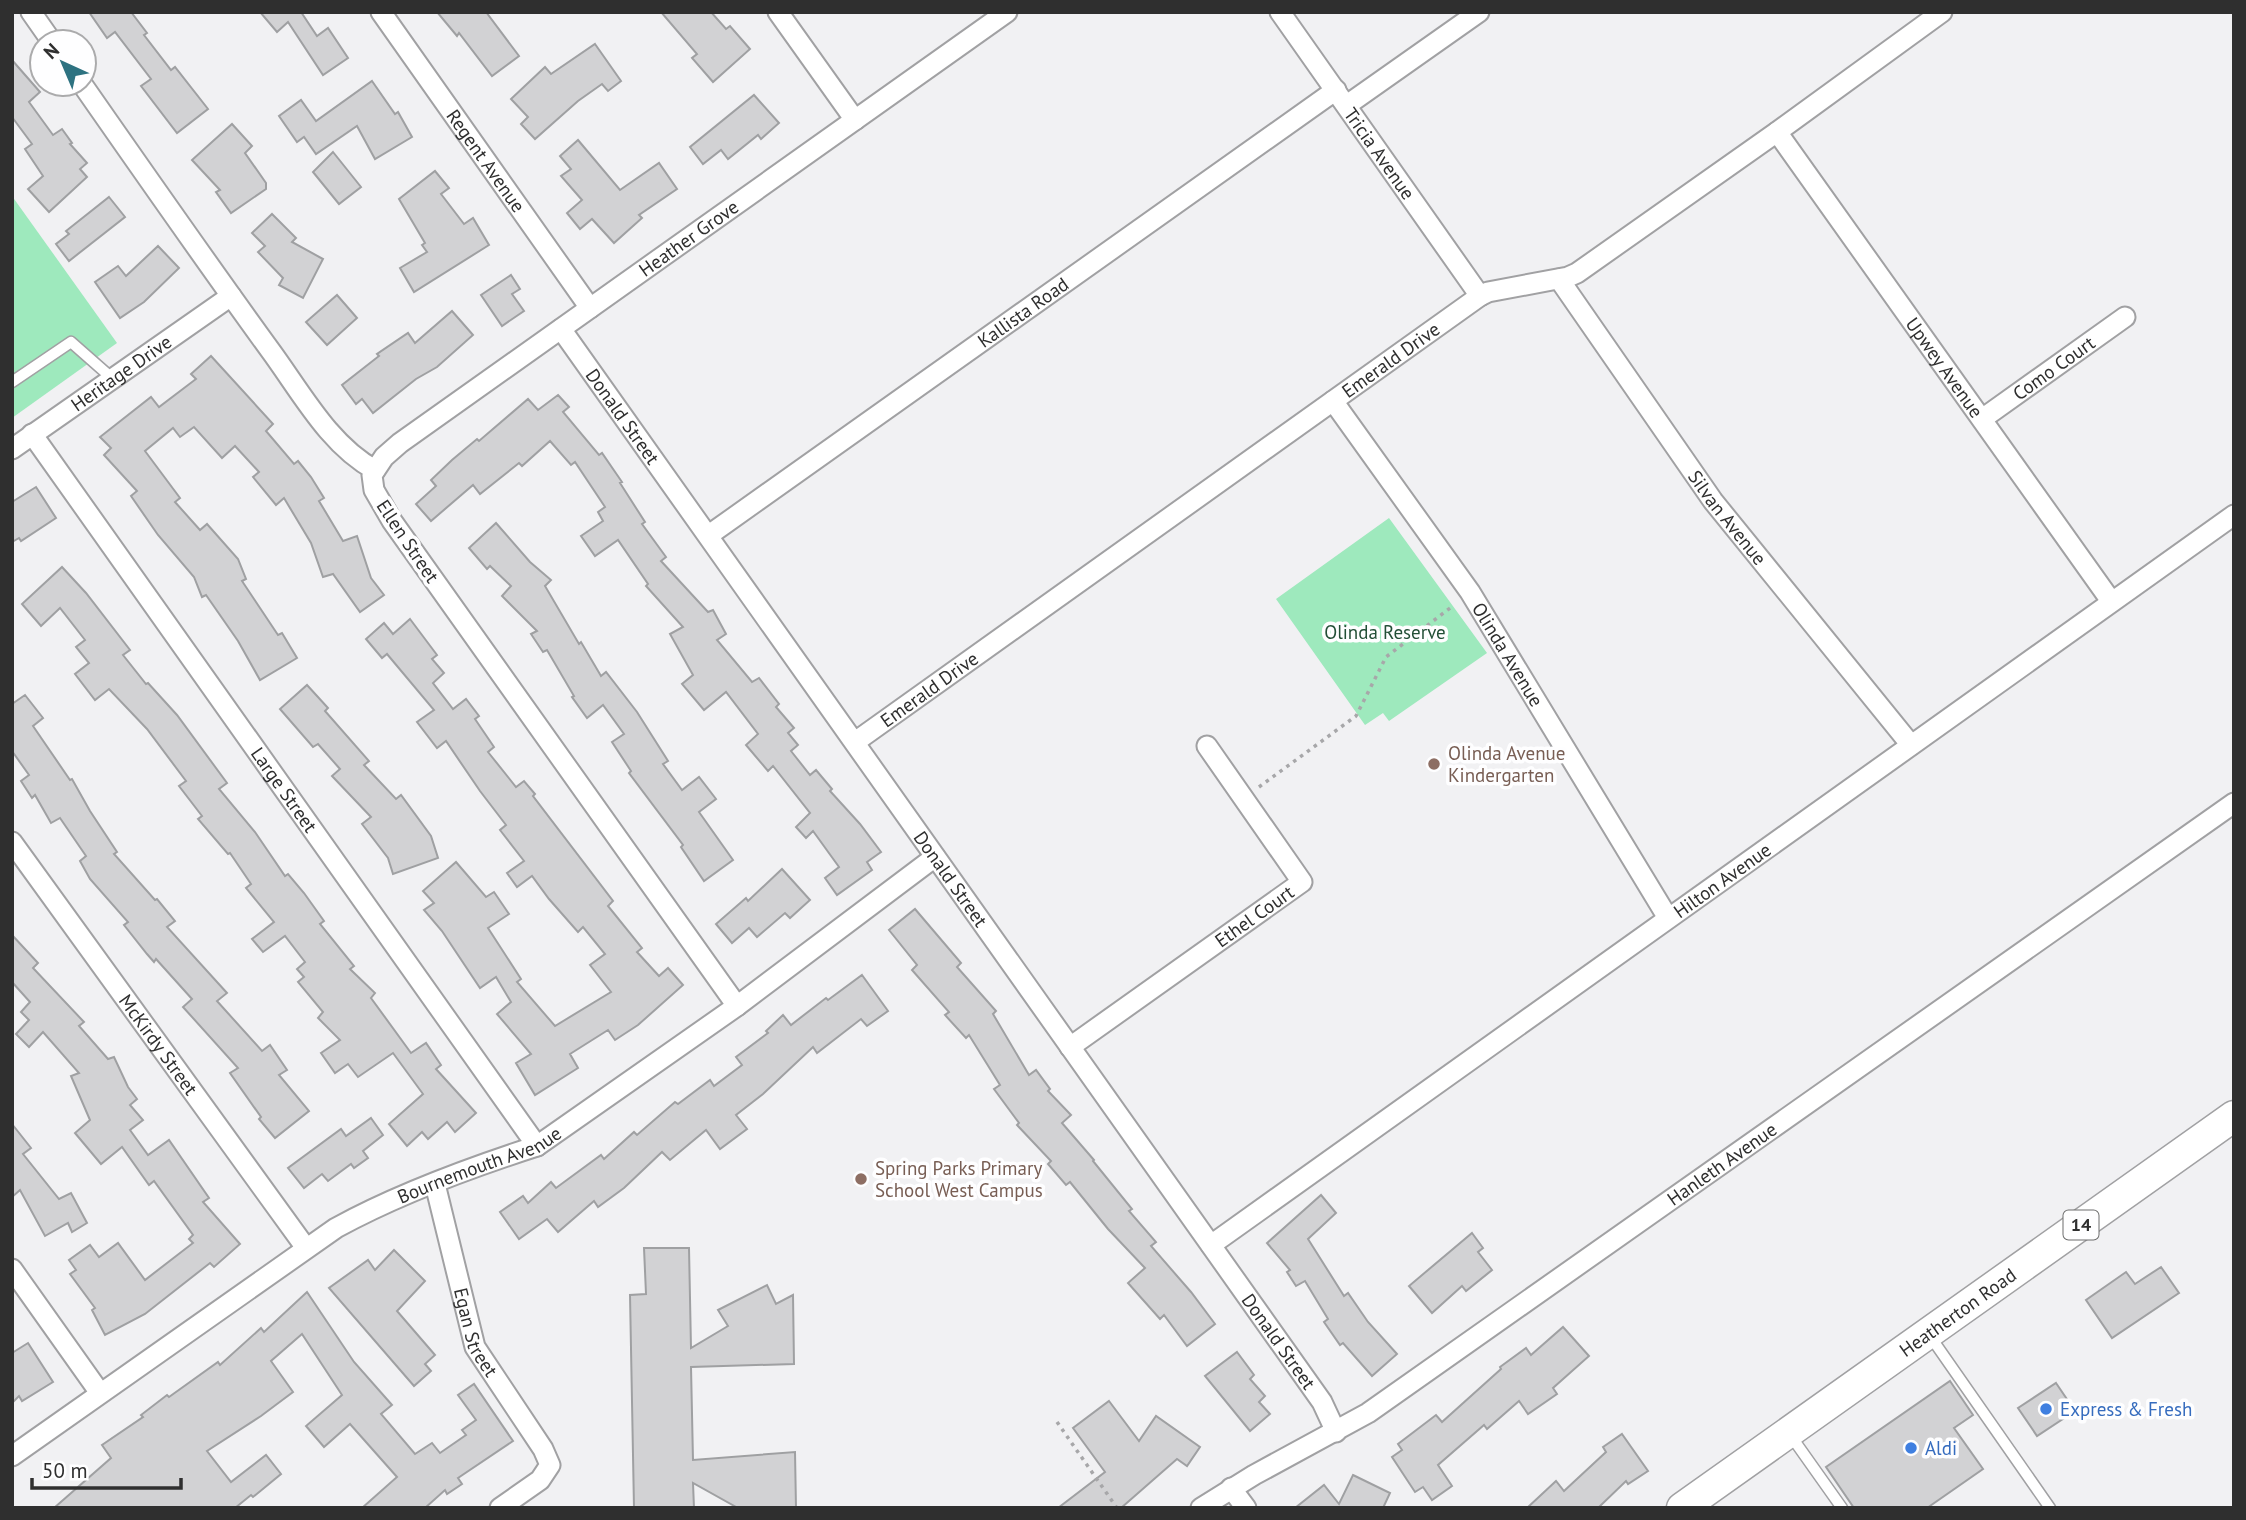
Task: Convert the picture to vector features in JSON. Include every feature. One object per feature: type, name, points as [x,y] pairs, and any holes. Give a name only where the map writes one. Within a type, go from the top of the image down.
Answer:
[{"type":"main road","name":"Heatherton Road","points":[[1682,1508],[2234,1116]]},
{"type":"street","points":[[31,12],[42,28]]},
{"type":"street","name":"Regent Avenue","points":[[382,12],[590,308]]},
{"type":"street","points":[[778,12],[855,120]]},
{"type":"street","name":"Heather Grove","points":[[375,470],[384,457],[400,443],[1007,12]]},
{"type":"street","name":"Tricia Avenue","points":[[1280,12],[1480,296]]},
{"type":"street","name":"Kallista Road","points":[[709,535],[1342,98],[1479,12]]},
{"type":"street","name":"Emerald Drive","points":[[855,742],[1480,296],[1577,273],[1942,12]]},
{"type":"street","points":[[92,98],[324,423],[354,458],[375,470]]},
{"type":"street","name":"Upwey Avenue","points":[[1777,132],[2111,601]]},
{"type":"street","name":"Silvan Avenue","points":[[1559,279],[1713,501],[1911,745]]},
{"type":"street","name":"Heritage Drive","points":[[12,449],[231,296]]},
{"type":"street","name":"Como Court","points":[[1982,419],[2124,317]]},
{"type":"street","name":"Donald Street","points":[[561,329],[1322,1402],[1336,1432]]},
{"type":"street","name":"Olinda Avenue","points":[[1334,401],[1471,592],[1668,918]]},
{"type":"street","name":"Large Street","points":[[32,434],[537,1146]]},
{"type":"street","name":"Ellen Street","points":[[375,470],[372,475],[374,490],[392,522],[737,1006]]},
{"type":"street","name":"Hilton Avenue","points":[[1210,1245],[2234,516]]},
{"type":"street","name":"Ethel Court","points":[[1070,1047],[1302,882],[1207,746]]},
{"type":"street","name":"Hanleth Avenue","points":[[1201,1508],[1231,1488],[1379,1406],[2234,803]]},
{"type":"street","name":"McKirdy Street","points":[[12,842],[306,1248]]},
{"type":"street","name":"Bournemouth Avenue","points":[[12,1456],[306,1248],[360,1215],[500,1158],[537,1146],[737,1006],[935,857]]},
{"type":"street","name":"Egan Street","points":[[435,1184],[475,1347],[543,1450],[550,1465],[540,1480],[500,1508]]},
{"type":"street","points":[[12,1269],[100,1393]]},
{"type":"street","points":[[1231,1488],[1246,1508]]},
{"type":"lane","points":[[12,382],[71,342],[113,379]]},
{"type":"lane","points":[[1929,1335],[2050,1508]]},
{"type":"lane","points":[[1789,1433],[1842,1508]]},
{"type":"path","points":[[1244,799],[1356,716],[1387,657],[1471,592]]},
{"type":"path","points":[[1057,1422],[1117,1508]]},
{"type":"green space","points":[[12,196],[117,343],[12,418]]},
{"type":"green space","name":"Olinda Reserve","points":[[1389,518],[1487,653],[1389,721],[1383,713],[1365,725],[1276,599]]},
{"type":"building","points":[[89,12],[131,12],[147,33],[144,35],[171,70],[175,67],[208,109],[177,133],[141,86],[151,79],[115,32],[107,38]]},
{"type":"building","points":[[260,12],[301,12],[317,36],[328,28],[348,58],[323,75],[288,22],[277,32]]},
{"type":"building","points":[[437,12],[486,12],[519,56],[492,76],[459,33],[457,36]]},
{"type":"building","points":[[661,12],[711,12],[726,29],[730,26],[750,49],[713,82],[692,58],[697,54]]},
{"type":"building","points":[[595,44],[621,81],[608,91],[602,84],[535,139],[521,124],[528,117],[511,99],[545,67],[551,74]]},
{"type":"building","points":[[12,60],[28,78],[28,98],[33,98],[29,102],[53,135],[62,129],[72,143],[70,144],[87,163],[80,169],[87,177],[49,212],[28,189],[43,176],[25,149],[32,144],[12,117]]},
{"type":"building","points":[[372,81],[395,114],[398,112],[412,137],[375,159],[357,126],[316,154],[304,137],[297,142],[279,116],[301,100],[316,121]]},
{"type":"building","points":[[754,95],[779,123],[761,139],[758,135],[728,159],[721,150],[703,164],[690,147]]},
{"type":"building","points":[[232,124],[252,146],[245,153],[266,183],[266,189],[231,213],[216,192],[220,190],[192,160]]},
{"type":"building","points":[[578,140],[620,190],[659,163],[677,189],[639,215],[642,218],[614,243],[592,219],[580,229],[567,213],[582,200],[561,176],[571,169],[560,156]]},
{"type":"building","points":[[333,152],[361,187],[339,204],[313,172]]},
{"type":"building","points":[[435,171],[449,188],[441,194],[464,224],[473,218],[489,245],[414,292],[400,268],[427,252],[422,245],[425,243],[399,199]]},
{"type":"building","points":[[109,197],[125,217],[69,261],[56,244],[69,234],[66,231]]},
{"type":"building","points":[[272,214],[296,238],[292,242],[323,259],[303,298],[279,285],[283,278],[258,252],[265,246],[252,233]]},
{"type":"building","points":[[158,246],[179,268],[144,302],[120,318],[95,282],[118,266],[126,276]]},
{"type":"building","points":[[511,275],[520,289],[512,294],[524,311],[502,326],[481,295]]},
{"type":"building","points":[[337,295],[357,318],[327,345],[306,322]]},
{"type":"building","points":[[452,311],[473,335],[437,367],[416,379],[373,413],[362,399],[356,404],[342,385],[379,356],[377,354],[408,333],[415,343]]},
{"type":"building","points":[[211,356],[273,424],[266,431],[294,464],[298,461],[311,477],[324,498],[319,501],[343,541],[357,536],[371,578],[384,595],[360,612],[333,574],[323,577],[311,543],[284,498],[276,505],[253,477],[259,472],[235,446],[222,458],[194,427],[180,437],[173,428],[145,451],[180,498],[175,502],[200,530],[207,524],[238,559],[246,579],[242,581],[278,635],[282,633],[297,658],[260,680],[238,641],[206,595],[202,597],[194,577],[158,535],[131,496],[137,491],[104,455],[111,448],[100,437],[151,397],[159,407],[196,379],[191,374]]},
{"type":"building","points":[[558,395],[569,407],[563,412],[599,455],[602,453],[622,482],[620,483],[645,522],[642,524],[666,557],[661,561],[708,612],[713,610],[726,634],[717,640],[752,682],[759,678],[779,704],[776,707],[794,728],[788,733],[798,745],[791,751],[810,775],[816,770],[881,852],[867,862],[872,870],[837,895],[825,878],[839,867],[813,831],[806,838],[796,827],[810,813],[773,766],[768,771],[746,745],[758,734],[726,692],[704,710],[682,684],[693,675],[670,634],[683,627],[646,586],[648,584],[618,540],[595,556],[581,536],[603,521],[598,512],[605,507],[575,462],[571,465],[550,441],[522,466],[519,463],[480,494],[473,485],[431,521],[416,504],[436,486],[431,480],[452,460],[528,399],[538,410]]},
{"type":"building","points":[[36,487],[56,518],[21,541],[19,538],[12,542],[12,502]]},
{"type":"building","points":[[496,523],[530,562],[551,580],[545,586],[579,644],[581,642],[601,676],[606,672],[637,712],[668,761],[663,764],[682,790],[699,777],[716,799],[699,812],[733,860],[704,881],[681,847],[683,845],[629,773],[631,771],[612,742],[624,734],[603,705],[587,718],[572,697],[574,696],[547,650],[543,652],[531,634],[537,631],[502,596],[511,586],[490,566],[487,569],[469,548]]},
{"type":"building","points":[[62,567],[130,650],[123,655],[146,684],[148,683],[177,715],[227,783],[219,789],[255,832],[285,876],[288,874],[304,893],[324,921],[320,924],[354,966],[350,969],[375,993],[371,998],[411,1053],[426,1043],[441,1065],[436,1069],[476,1113],[455,1132],[447,1122],[428,1139],[422,1132],[407,1146],[389,1124],[423,1094],[393,1053],[358,1077],[348,1064],[335,1073],[321,1053],[340,1040],[318,1018],[323,1012],[298,982],[304,977],[297,969],[305,962],[285,936],[263,952],[252,939],[274,922],[246,888],[251,884],[230,853],[228,854],[198,819],[202,816],[179,786],[186,781],[147,729],[109,689],[95,700],[75,674],[89,663],[76,647],[85,640],[60,608],[41,626],[22,604]]},
{"type":"building","points":[[410,619],[437,655],[432,659],[444,673],[433,683],[453,709],[466,699],[479,716],[475,719],[494,747],[488,752],[516,787],[524,781],[535,794],[533,796],[613,901],[608,906],[642,948],[637,952],[659,976],[668,968],[683,985],[638,1025],[615,1040],[608,1030],[570,1054],[578,1068],[535,1095],[516,1063],[531,1054],[497,1014],[511,1002],[496,977],[480,988],[442,931],[424,910],[434,903],[423,891],[456,862],[486,897],[494,892],[509,914],[488,928],[521,979],[517,982],[555,1026],[611,992],[590,965],[605,954],[583,927],[578,932],[532,876],[517,887],[507,873],[524,861],[500,830],[506,825],[446,741],[437,748],[417,722],[434,710],[387,654],[382,658],[366,639],[384,623],[393,634]]},
{"type":"building","points":[[307,685],[328,708],[325,711],[369,761],[364,765],[396,799],[401,795],[431,836],[438,858],[393,874],[388,858],[362,824],[371,817],[332,776],[340,769],[318,744],[313,747],[280,709]]},
{"type":"building","points":[[25,695],[43,718],[33,726],[70,780],[72,779],[117,852],[114,854],[175,921],[167,927],[227,993],[217,1001],[262,1051],[270,1045],[287,1070],[279,1075],[309,1111],[275,1138],[259,1119],[261,1117],[230,1073],[238,1068],[183,1007],[192,999],[156,959],[154,962],[147,954],[124,925],[128,922],[90,879],[80,861],[86,856],[60,818],[51,823],[35,795],[32,798],[21,781],[29,775],[12,751],[12,704]]},
{"type":"building","points":[[782,869],[810,900],[790,918],[785,913],[757,937],[749,928],[732,943],[716,924],[746,898],[748,901]]},
{"type":"building","points":[[915,909],[961,963],[957,967],[996,1011],[993,1014],[1029,1075],[1036,1070],[1050,1089],[1048,1091],[1071,1115],[1062,1123],[1094,1160],[1132,1209],[1129,1211],[1156,1242],[1151,1246],[1215,1324],[1187,1346],[1164,1315],[1160,1319],[1128,1283],[1145,1268],[1108,1229],[1070,1182],[1066,1185],[1048,1164],[1051,1161],[1017,1125],[1019,1123],[994,1089],[1000,1085],[969,1035],[966,1038],[945,1015],[949,1012],[912,970],[917,965],[889,930]]},
{"type":"building","points":[[12,935],[38,963],[33,968],[84,1022],[79,1026],[108,1059],[114,1057],[128,1087],[137,1099],[130,1105],[143,1120],[130,1130],[148,1155],[169,1140],[209,1198],[203,1202],[240,1244],[214,1267],[210,1263],[145,1314],[105,1335],[92,1310],[95,1308],[70,1274],[76,1270],[69,1260],[90,1245],[99,1257],[118,1243],[145,1280],[193,1243],[189,1239],[193,1235],[154,1181],[149,1185],[122,1147],[101,1164],[75,1133],[90,1120],[71,1076],[79,1073],[43,1032],[29,1047],[16,1034],[29,1020],[21,1012],[30,1002],[12,982]]},
{"type":"building","points":[[862,975],[888,1011],[867,1026],[861,1019],[817,1053],[813,1047],[763,1094],[736,1115],[747,1129],[720,1149],[706,1130],[670,1160],[662,1152],[624,1188],[598,1207],[594,1201],[558,1232],[547,1219],[519,1239],[500,1212],[523,1196],[528,1203],[551,1182],[556,1188],[601,1155],[604,1159],[634,1132],[637,1135],[675,1102],[678,1104],[710,1080],[714,1086],[742,1065],[736,1057],[768,1033],[766,1031],[783,1015],[791,1025]]},
{"type":"building","points":[[371,1118],[383,1135],[363,1151],[368,1158],[354,1168],[351,1164],[328,1181],[322,1174],[304,1188],[288,1168],[341,1129],[346,1136]]},
{"type":"building","points":[[12,1124],[31,1148],[23,1154],[59,1199],[71,1193],[87,1223],[72,1232],[68,1223],[45,1236],[20,1190],[12,1197]]},
{"type":"building","points":[[1321,1195],[1336,1213],[1308,1239],[1344,1296],[1348,1293],[1368,1322],[1397,1354],[1372,1376],[1343,1343],[1340,1345],[1324,1322],[1328,1319],[1305,1281],[1296,1286],[1287,1272],[1290,1270],[1267,1243]]},
{"type":"building","points":[[1472,1233],[1483,1248],[1478,1252],[1492,1270],[1466,1291],[1462,1286],[1432,1313],[1409,1286]]},
{"type":"building","points":[[644,1248],[689,1248],[691,1348],[728,1326],[718,1310],[767,1285],[776,1304],[793,1295],[794,1364],[691,1367],[693,1460],[795,1452],[796,1508],[738,1508],[693,1483],[694,1508],[634,1508],[630,1295],[646,1294]]},
{"type":"building","points":[[394,1250],[425,1281],[397,1311],[435,1355],[425,1364],[431,1371],[414,1386],[329,1288],[368,1260],[375,1270]]},
{"type":"building","points":[[2161,1267],[2179,1293],[2112,1338],[2086,1300],[2126,1272],[2135,1284]]},
{"type":"building","points":[[307,1292],[354,1362],[392,1405],[381,1414],[415,1454],[432,1443],[440,1453],[466,1435],[462,1430],[476,1420],[458,1395],[474,1384],[513,1441],[458,1478],[462,1484],[447,1494],[445,1490],[425,1508],[362,1508],[397,1477],[350,1424],[324,1447],[306,1426],[342,1395],[302,1334],[271,1361],[293,1392],[207,1451],[231,1482],[266,1455],[281,1474],[253,1497],[251,1495],[235,1508],[54,1508],[111,1458],[102,1445],[143,1417],[141,1415],[167,1395],[169,1397],[218,1362],[220,1365],[261,1328],[264,1332]]},
{"type":"building","points":[[1563,1327],[1589,1356],[1553,1388],[1557,1394],[1528,1414],[1519,1401],[1487,1429],[1484,1425],[1438,1465],[1452,1486],[1432,1500],[1423,1487],[1415,1492],[1392,1457],[1402,1450],[1398,1444],[1436,1415],[1442,1422],[1501,1369],[1500,1367],[1526,1348],[1531,1355]]},
{"type":"building","points":[[28,1343],[53,1382],[22,1401],[19,1396],[12,1403],[12,1353]]},
{"type":"building","points":[[1237,1352],[1254,1375],[1250,1379],[1265,1396],[1259,1402],[1270,1414],[1250,1431],[1205,1376]]},
{"type":"building","name":"Aldi","points":[[1950,1381],[1973,1415],[1954,1428],[1983,1469],[1927,1508],[1854,1508],[1826,1467]]},
{"type":"building","name":"Express & Fresh","points":[[2056,1383],[2075,1411],[2037,1436],[2018,1408]]},
{"type":"building","points":[[1109,1401],[1139,1441],[1156,1416],[1200,1447],[1187,1466],[1177,1459],[1121,1508],[1058,1508],[1105,1472],[1073,1428]]},
{"type":"building","points":[[1622,1434],[1648,1471],[1628,1484],[1626,1481],[1598,1508],[1527,1508],[1556,1481],[1564,1491],[1606,1452],[1603,1447]]},
{"type":"building","points":[[1353,1475],[1390,1493],[1383,1508],[1295,1508],[1324,1485],[1339,1504]]},
{"type":"place","name":"Olinda Avenue Kindergarten","points":[[1434,764]]},
{"type":"place","name":"Spring Parks Primary School West Campus","points":[[861,1179]]},
{"type":"place","name":"Express & Fresh","points":[[2046,1409]]},
{"type":"place","name":"Aldi","points":[[1911,1448]]}]
